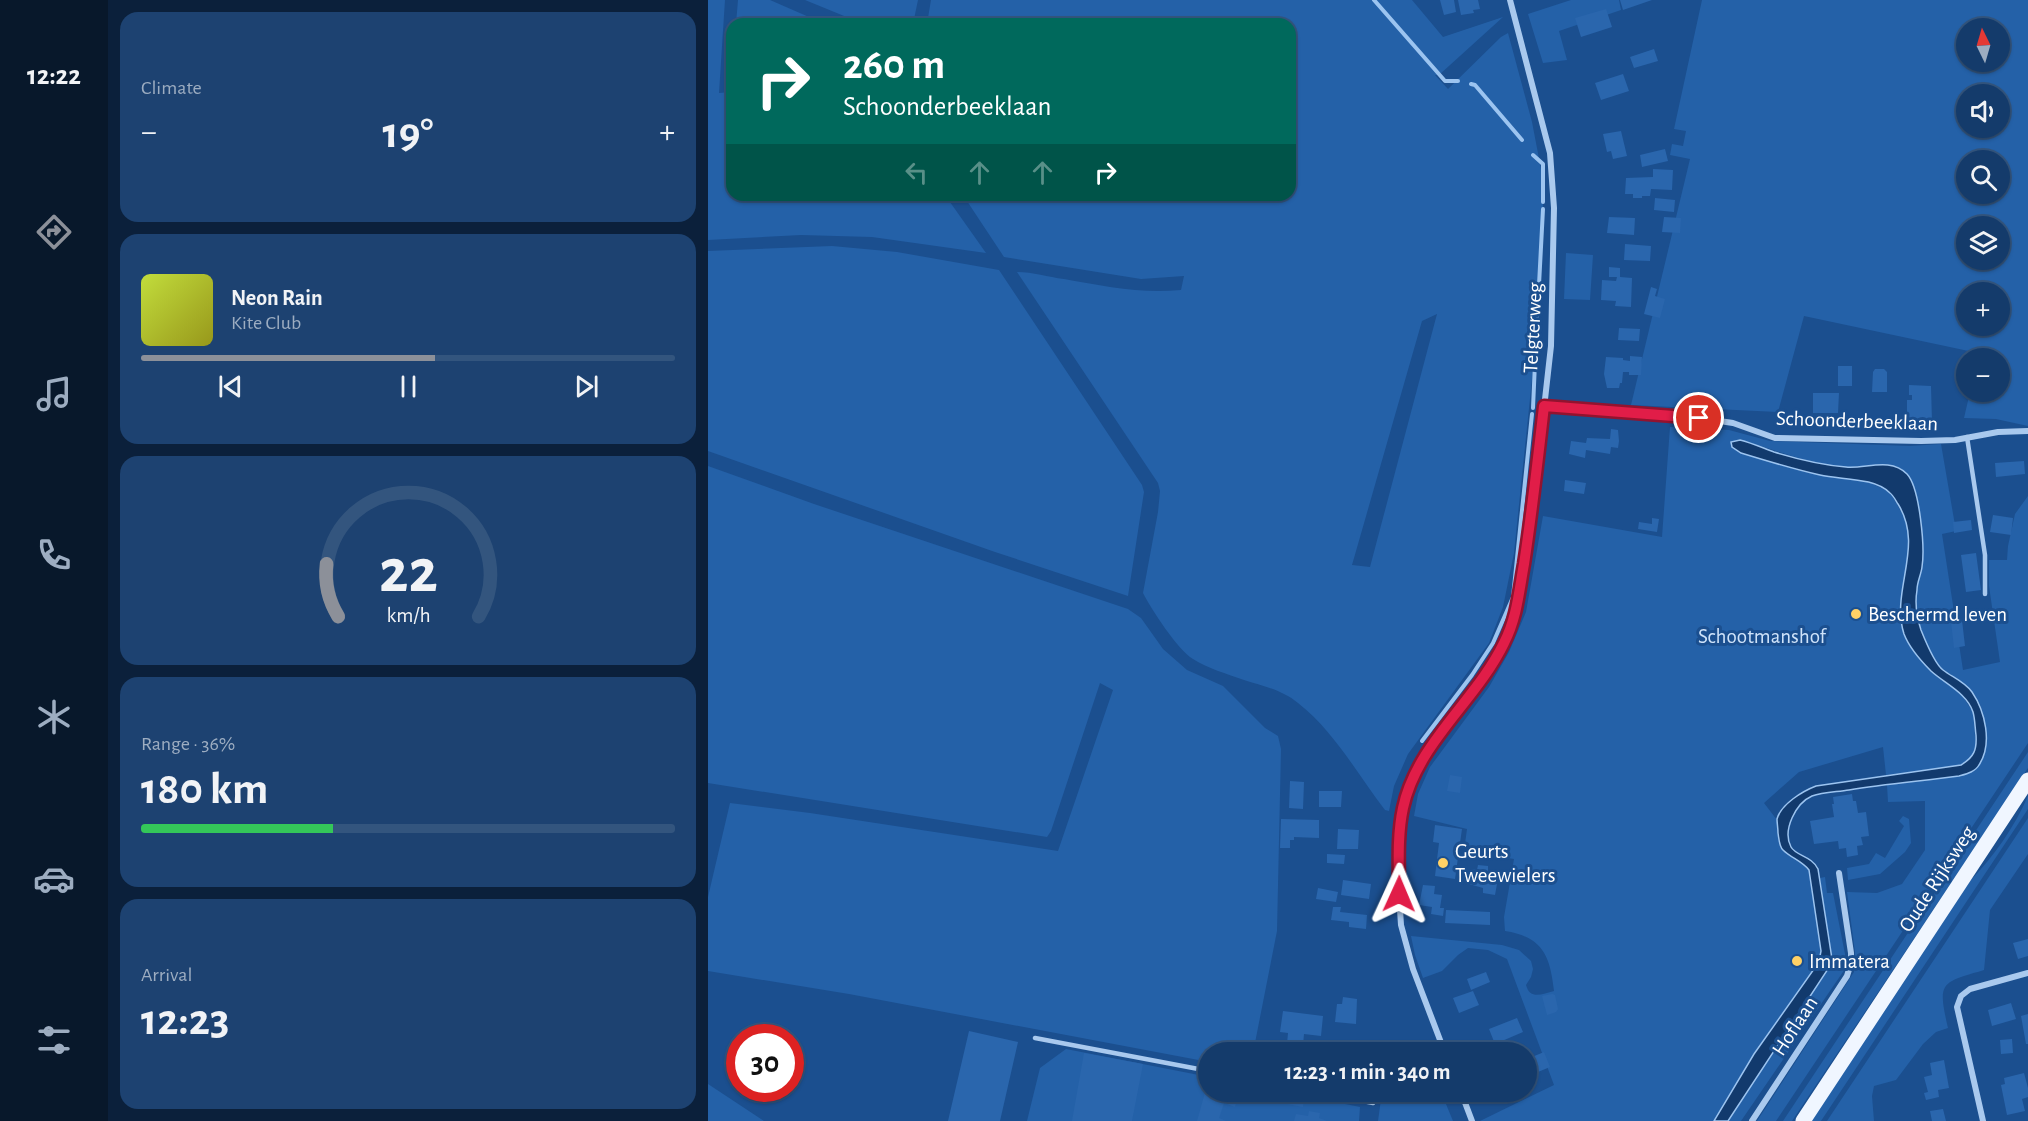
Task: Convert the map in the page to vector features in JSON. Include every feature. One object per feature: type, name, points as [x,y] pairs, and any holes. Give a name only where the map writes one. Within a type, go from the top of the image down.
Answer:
[{"type":"main road","name":"Oude Rijksweg","points":[[1803,1121],[2028,780]]},
{"type":"street","name":"Telgterweg","points":[[1441,1042],[1410,960],[1401,925],[1400,830],[1403,808],[1411,783],[1424,757],[1485,676],[1505,642],[1516,612],[1532,515],[1551,346],[1554,208],[1550,153],[1510,0]]},
{"type":"street","name":"Schoonderbeeklaan","points":[[1544,406],[1699,418],[1733,423],[1775,438],[1921,441],[2028,431]]},
{"type":"street","name":"Hoflaan","points":[[1752,1121],[1847,976],[1851,953],[1839,873]]},
{"type":"street","points":[[1983,1121],[1957,1007],[1961,996],[1970,989],[2028,973]]},
{"type":"street","points":[[1465,1102],[1472,1121]]},
{"type":"lane","points":[[1967,437],[1985,555],[1985,594]]},
{"type":"lane","points":[[1035,1038],[1198,1069]]},
{"type":"lane","points":[[1368,1102],[1373,1103]]},
{"type":"green space","points":[[708,0],[725,0],[719,93],[726,92],[726,201],[949,201],[986,253],[872,237],[801,235],[708,240]]},
{"type":"green space","points":[[738,0],[770,0],[811,18],[736,18]]},
{"type":"green space","points":[[805,0],[918,0],[914,18],[849,18]]},
{"type":"green space","points":[[931,0],[1412,0],[1443,37],[1503,17],[1439,75],[1435,75],[1448,89],[1501,37],[1508,33],[1532,122],[1541,169],[1543,206],[1537,331],[1514,553],[1503,607],[1489,643],[1408,754],[1394,786],[1389,811],[1385,810],[1334,740],[1298,703],[1279,692],[1217,671],[1193,659],[1180,647],[1158,619],[1143,593],[1158,512],[1160,491],[1158,483],[1017,272],[1108,287],[1151,291],[1181,290],[1184,276],[1141,279],[1004,257],[967,201],[1296,201],[1296,18],[928,18]],"holes":[[[1437,314],[1370,567],[1352,565],[1422,321]]]},
{"type":"green space","points":[[1571,0],[1619,0],[1621,10],[1559,31],[1567,60],[1543,63],[1528,14]]},
{"type":"green space","points":[[1702,0],[2028,0],[2028,426],[1996,419],[1964,418],[1968,402],[2010,402],[2010,348],[1956,348],[1804,316],[1778,412],[1631,405],[1690,159],[1670,155],[1672,144],[1683,146],[1686,131],[1674,129]]},
{"type":"green space","points":[[832,246],[897,252],[999,270],[1142,485],[1144,492],[1128,596],[995,552],[708,451],[708,251]]},
{"type":"green space","points":[[1566,253],[1593,255],[1590,300],[1564,299]]},
{"type":"green space","name":"Schootmanshof","points":[[1670,427],[1729,430],[1770,441],[1910,446],[1941,444],[1956,531],[1942,534],[1963,670],[2000,662],[1989,586],[1989,560],[2007,560],[2015,514],[2028,496],[2028,743],[1776,1121],[1757,1121],[1854,972],[1855,952],[1847,892],[1877,893],[1902,884],[1925,850],[1925,801],[1888,802],[1887,785],[1959,776],[1978,766],[1984,747],[1985,726],[1981,706],[1976,697],[1967,686],[1940,667],[1920,626],[1916,600],[1922,568],[1922,532],[1918,503],[1910,479],[1904,471],[1898,467],[1883,464],[1832,466],[1740,440],[1732,447],[1741,453],[1777,464],[1845,479],[1866,481],[1890,492],[1908,524],[1908,562],[1902,587],[1918,656],[1931,671],[1961,694],[1973,712],[1976,749],[1971,759],[1961,765],[1886,775],[1883,747],[1799,772],[1764,803],[1777,820],[1781,847],[1809,870],[1821,951],[1819,962],[1754,1054],[1714,1121],[1480,1121],[1519,1102],[1537,1102],[1537,1093],[1554,1085],[1507,959],[1488,950],[1468,948],[1442,971],[1423,978],[1411,936],[1502,945],[1519,950],[1531,961],[1533,969],[1526,985],[1533,994],[1554,991],[1550,968],[1547,958],[1536,943],[1518,934],[1505,931],[1504,917],[1514,859],[1464,851],[1467,829],[1414,816],[1418,794],[1430,767],[1489,687],[1509,652],[1526,612],[1543,516],[1662,537]]},
{"type":"green space","points":[[708,466],[814,504],[1128,609],[1141,618],[1163,649],[1187,670],[1223,686],[1265,728],[1278,736],[1281,749],[1277,931],[1255,1042],[1198,1042],[1198,1060],[849,994],[708,971],[708,897],[730,803],[1058,851],[1113,690],[1100,683],[1051,831],[1047,837],[708,783]]},
{"type":"green space","points":[[2028,752],[2028,768],[1792,1121],[1783,1121]]},
{"type":"green space","points":[[2028,796],[2028,809],[1821,1121],[1810,1121],[1970,881],[2003,841]]},
{"type":"green space","points":[[1903,816],[1909,819],[1911,843],[1905,852],[1880,874],[1848,880],[1847,868],[1869,864],[1876,853],[1885,858],[1904,826],[1899,821]]},
{"type":"green space","points":[[2028,818],[2028,854],[1990,910],[1984,970],[1951,982],[1943,992],[1948,1028],[1936,1032],[1923,1044],[1896,1080],[1874,1086],[1872,1096],[1874,1121],[1827,1121]]},
{"type":"green space","points":[[1825,877],[1827,893],[1833,893],[1845,954],[1845,969],[1741,1121],[1728,1121],[1828,969],[1832,959],[1820,878]]},
{"type":"green space","points":[[1066,1049],[1198,1075],[1198,1102],[1335,1102],[1360,1107],[1359,1121],[1027,1121],[1040,1068]]},
{"type":"green space","points":[[708,1084],[726,1096],[726,1102],[735,1102],[764,1121],[708,1121]]},
{"type":"green space","points":[[1381,1102],[1445,1102],[1453,1121],[1378,1121]]},
{"type":"shaded area","points":[[1740,440],[1774,452],[1828,465],[1854,467],[1886,465],[1900,469],[1907,474],[1915,492],[1922,533],[1923,558],[1916,600],[1921,630],[1930,652],[1940,667],[1966,685],[1977,700],[1986,728],[1986,747],[1979,765],[1959,776],[1821,794],[1806,800],[1796,811],[1789,825],[1789,840],[1793,850],[1812,861],[1818,869],[1832,959],[1828,969],[1728,1121],[1714,1121],[1754,1054],[1819,962],[1821,951],[1809,870],[1783,850],[1779,840],[1777,819],[1779,813],[1793,799],[1816,786],[1961,765],[1972,756],[1976,740],[1973,712],[1966,699],[1927,667],[1912,649],[1904,634],[1901,601],[1908,536],[1905,520],[1892,495],[1875,484],[1820,475],[1741,453],[1732,447],[1731,442]]},
{"type":"building","points":[[1440,0],[1454,0],[1456,12],[1444,15]]},
{"type":"building","points":[[1458,0],[1478,0],[1480,9],[1473,10],[1474,13],[1461,15]]},
{"type":"building","points":[[1620,0],[1652,0],[1623,10]]},
{"type":"building","points":[[1606,9],[1612,27],[1581,37],[1575,18]]},
{"type":"building","points":[[1654,49],[1658,61],[1634,68],[1630,57]]},
{"type":"building","points":[[1623,74],[1629,91],[1601,100],[1595,83]]},
{"type":"building","points":[[1621,131],[1627,156],[1613,159],[1611,151],[1607,152],[1603,134]]},
{"type":"building","points":[[1665,149],[1668,161],[1642,167],[1640,155]]},
{"type":"building","points":[[1653,169],[1673,170],[1672,190],[1651,189],[1650,196],[1642,196],[1642,198],[1633,198],[1633,194],[1625,194],[1626,178],[1653,177]]},
{"type":"building","points":[[1655,198],[1675,200],[1674,212],[1654,210]]},
{"type":"building","points":[[1609,217],[1635,218],[1634,235],[1607,233]]},
{"type":"building","points":[[1664,217],[1681,218],[1680,233],[1662,232]]},
{"type":"building","points":[[1625,244],[1651,246],[1650,261],[1624,260]]},
{"type":"building","points":[[1609,267],[1620,268],[1620,277],[1632,278],[1631,307],[1615,306],[1616,301],[1601,300],[1602,280],[1616,281],[1617,277],[1609,277]]},
{"type":"building","points":[[1651,287],[1657,289],[1655,296],[1665,299],[1660,318],[1644,314]]},
{"type":"building","points":[[1619,328],[1640,329],[1639,341],[1618,340]]},
{"type":"building","points":[[1630,356],[1642,357],[1641,375],[1629,375],[1629,372],[1623,372],[1619,388],[1607,388],[1604,374],[1606,357],[1623,358],[1623,360],[1630,361]]},
{"type":"building","points":[[1838,366],[1852,366],[1852,386],[1838,386]]},
{"type":"building","points":[[1875,369],[1884,369],[1887,372],[1887,392],[1872,392]]},
{"type":"building","points":[[1909,385],[1931,386],[1932,422],[1907,422],[1907,400],[1912,400],[1912,395],[1909,395]]},
{"type":"building","points":[[1813,393],[1839,393],[1838,413],[1813,413]]},
{"type":"building","points":[[1611,429],[1618,430],[1619,441],[1618,448],[1611,447],[1610,454],[1586,450],[1585,458],[1569,454],[1571,441],[1586,443],[1587,438],[1610,439]]},
{"type":"building","points":[[2024,461],[2025,474],[1996,477],[1995,463]]},
{"type":"building","points":[[1565,480],[1586,483],[1584,494],[1564,491]]},
{"type":"building","points":[[1993,515],[2013,518],[2011,535],[1990,532]]},
{"type":"building","points":[[1652,518],[1659,519],[1657,532],[1638,529],[1639,522],[1652,524]]},
{"type":"building","points":[[1971,520],[1972,530],[1954,533],[1953,522]]},
{"type":"building","points":[[1976,553],[1981,590],[1966,592],[1961,555]]},
{"type":"building","points":[[1962,620],[1965,646],[1954,648],[1951,622]]},
{"type":"building","points":[[1450,775],[1462,777],[1460,793],[1447,791]]},
{"type":"building","points":[[1290,781],[1304,782],[1303,809],[1289,808]]},
{"type":"building","points":[[1319,791],[1342,791],[1341,807],[1319,807]]},
{"type":"building","points":[[1852,794],[1858,813],[1866,812],[1869,836],[1861,837],[1863,845],[1857,846],[1858,855],[1847,857],[1846,848],[1839,849],[1838,841],[1814,844],[1810,821],[1834,817],[1833,797]]},
{"type":"building","points":[[1281,819],[1319,820],[1319,838],[1294,837],[1294,840],[1290,840],[1290,848],[1280,848]]},
{"type":"building","points":[[1435,825],[1462,829],[1455,879],[1435,876],[1439,843],[1433,842]]},
{"type":"building","points":[[1338,829],[1359,830],[1358,849],[1337,849]]},
{"type":"building","points":[[1327,854],[1345,855],[1344,864],[1327,863]]},
{"type":"building","points":[[1478,865],[1488,866],[1488,872],[1499,873],[1495,895],[1483,893],[1483,888],[1469,884],[1471,869],[1477,870]]},
{"type":"building","points":[[1343,880],[1371,884],[1369,899],[1341,895]]},
{"type":"building","points":[[1423,885],[1435,886],[1434,894],[1442,895],[1440,908],[1444,908],[1443,916],[1431,914],[1432,907],[1419,905]]},
{"type":"building","points":[[1318,888],[1338,892],[1336,902],[1316,899]]},
{"type":"building","points":[[1333,907],[1341,907],[1340,912],[1367,915],[1366,929],[1349,927],[1349,922],[1331,920]]},
{"type":"building","points":[[1446,910],[1490,912],[1490,925],[1445,923]]},
{"type":"building","points":[[2028,939],[2028,956],[2018,959],[2013,943]]},
{"type":"building","points":[[1486,972],[1490,982],[1471,990],[1467,979]]},
{"type":"building","points":[[1473,991],[1479,1005],[1459,1013],[1453,998]]},
{"type":"building","points":[[1555,995],[1558,1009],[1547,1015],[1542,996]]},
{"type":"building","points":[[1343,997],[1357,999],[1356,1024],[1335,1022],[1337,1004],[1342,1004]]},
{"type":"building","points":[[2011,1003],[2016,1019],[1992,1026],[1988,1010]]},
{"type":"building","points":[[1283,1011],[1323,1016],[1321,1036],[1304,1034],[1303,1042],[1287,1042],[1288,1033],[1280,1032]]},
{"type":"building","points":[[2028,1014],[2028,1044],[2026,1044],[2021,1016]]},
{"type":"building","points":[[1517,1018],[1523,1032],[1494,1042],[1489,1029]]},
{"type":"building","points":[[969,1031],[1018,1042],[1000,1121],[948,1121]]},
{"type":"building","points":[[2012,1039],[2013,1053],[2001,1054],[2000,1040]]},
{"type":"building","points":[[1544,1052],[1550,1067],[1538,1072],[1537,1055]]},
{"type":"building","points":[[1084,1053],[1143,1064],[1132,1121],[1072,1121]]},
{"type":"building","points":[[1944,1060],[1949,1088],[1938,1090],[1939,1097],[1926,1100],[1924,1093],[1928,1092],[1924,1077],[1932,1075],[1930,1063]]},
{"type":"building","points":[[2024,1073],[2028,1088],[2028,1097],[2022,1099],[2025,1111],[2007,1115],[2001,1085],[2005,1084],[2004,1078]]},
{"type":"building","points":[[1202,1102],[1236,1102],[1235,1107],[1224,1103],[1219,1118],[1226,1121],[1197,1121]]},
{"type":"building","points":[[1282,1102],[1304,1102],[1303,1107]]},
{"type":"building","points":[[1943,1109],[1946,1121],[1932,1121],[1930,1111]]},
{"type":"building","points":[[1309,1111],[1320,1113],[1319,1118],[1327,1121],[1294,1121],[1296,1114],[1308,1116]]},
{"type":"waterway","points":[[1374,0],[1445,81],[1458,81]]},
{"type":"waterway","points":[[1471,84],[1475,85],[1522,140]]},
{"type":"waterway","points":[[1533,155],[1543,164],[1543,202]]},
{"type":"waterway","points":[[1539,285],[1543,209]]},
{"type":"waterway","points":[[1533,408],[1538,294]]},
{"type":"waterway","points":[[1422,741],[1493,643],[1513,597],[1532,414]]},
{"type":"place","name":"Beschermd leven","points":[[1856,614]]},
{"type":"place","name":"Geurts Tweewielers","points":[[1443,863]]},
{"type":"place","name":"Immatera","points":[[1797,961]]},
{"type":"route","points":[[1399,894],[1400,830],[1403,808],[1411,783],[1424,757],[1485,676],[1505,642],[1516,612],[1532,515],[1544,406],[1699,418]]}]
